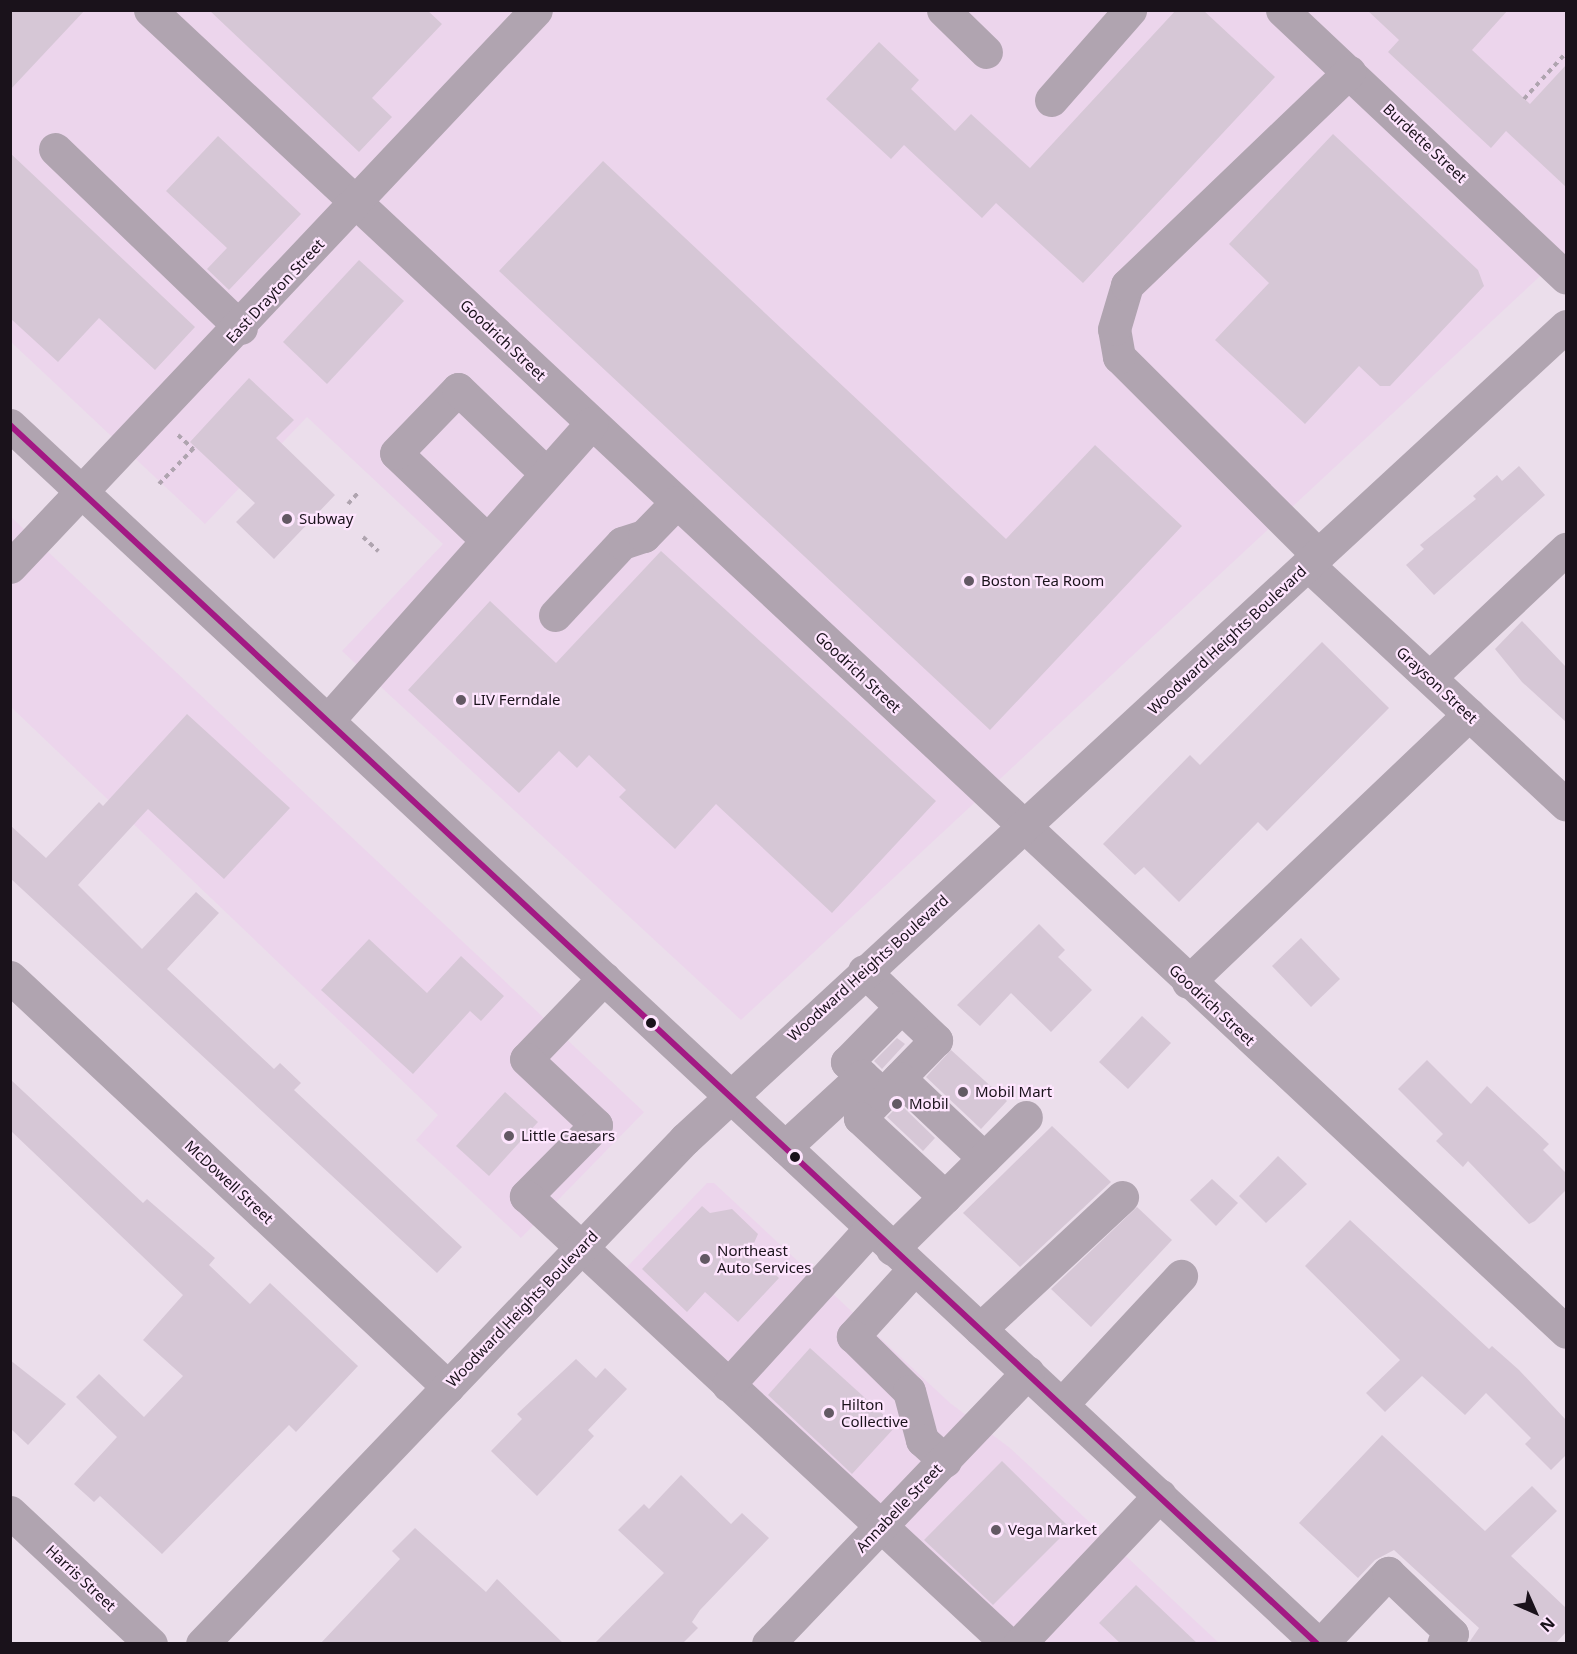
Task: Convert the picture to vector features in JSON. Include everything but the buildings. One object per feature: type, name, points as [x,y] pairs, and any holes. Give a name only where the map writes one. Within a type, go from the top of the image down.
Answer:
[{"type":"street","name":"Goodrich Street","points":[[150,10],[1188,982],[1566,1332]]},
{"type":"street","name":"East Drayton Street","points":[[10,567],[241,328],[536,10]]},
{"type":"street","points":[[943,10],[986,52]]},
{"type":"street","points":[[1051,100],[1130,10]]},
{"type":"street","name":"Burdette Street","points":[[1282,10],[1566,278]]},
{"type":"street","name":"Grayson Street","points":[[1349,72],[1127,285],[1113,329],[1119,357],[1313,560],[1430,677],[1566,805]]},
{"type":"street","points":[[55,149],[241,328]]},
{"type":"street","name":"Woodward Heights Boulevard","points":[[202,1644],[581,1248],[731,1096],[1566,326]]},
{"type":"street","points":[[486,538],[396,453],[458,389],[546,473]]},
{"type":"street","points":[[328,720],[486,538],[592,423]]},
{"type":"street","points":[[10,425],[731,1096],[892,1249],[1028,1372],[1320,1644],[1388,1573],[1452,1634],[1443,1644]]},
{"type":"street","points":[[555,615],[622,543],[644,536],[677,502]]},
{"type":"street","points":[[1430,677],[1560,566]]},
{"type":"street","points":[[1188,982],[1469,714]]},
{"type":"street","points":[[785,1147],[882,1083],[936,1040],[864,971]]},
{"type":"street","name":"McDowell Street","points":[[10,977],[448,1387]]},
{"type":"street","points":[[604,978],[526,1059],[596,1125],[526,1196],[1008,1644]]},
{"type":"street","points":[[901,1007],[848,1062],[882,1083],[984,1158]]},
{"type":"street","points":[[882,1083],[860,1118],[945,1197]]},
{"type":"street","points":[[728,1385],[892,1249],[1026,1117]]},
{"type":"street","points":[[980,1329],[1122,1197]]},
{"type":"street","points":[[892,1249],[853,1336],[909,1391],[922,1440],[945,1461]]},
{"type":"street","points":[[1062,1404],[1181,1276]]},
{"type":"street","name":"Annabelle Street","points":[[768,1644],[1028,1372]]},
{"type":"street","points":[[1019,1644],[1160,1495]]},
{"type":"street","name":"Harris Street","points":[[10,1512],[151,1644]]},
{"type":"path","points":[[1524,99],[1566,53]]},
{"type":"path","points":[[159,484],[194,448],[171,429]]},
{"type":"path","points":[[348,504],[358,494]]},
{"type":"path","points":[[363,537],[378,551]]},
{"type":"shaded area","points":[[10,11],[1566,11],[1566,252],[741,1020],[342,651],[443,544],[307,417],[205,524],[11,342]]},
{"type":"shaded area","points":[[10,516],[644,1112],[521,1238],[416,1140],[438,1115],[11,707]]},
{"type":"shaded area","points":[[707,1183],[714,1183],[950,1403],[1010,1448],[1219,1643],[992,1643],[607,1288]]},
{"type":"transit line","points":[[10,425],[1317,1644]]},
{"type":"place","name":"Subway","points":[[287,519]]},
{"type":"place","name":"Boston Tea Room","points":[[969,581]]},
{"type":"place","name":"LIV Ferndale","points":[[461,700]]},
{"type":"place","name":"Mobil Mart","points":[[963,1092]]},
{"type":"place","name":"Mobil","points":[[897,1104]]},
{"type":"place","name":"Little Caesars","points":[[509,1136]]},
{"type":"place","name":"Northeast Auto Services","points":[[705,1259]]},
{"type":"place","name":"Hilton Collective","points":[[829,1413]]},
{"type":"place","name":"Vega Market","points":[[996,1530]]}]
